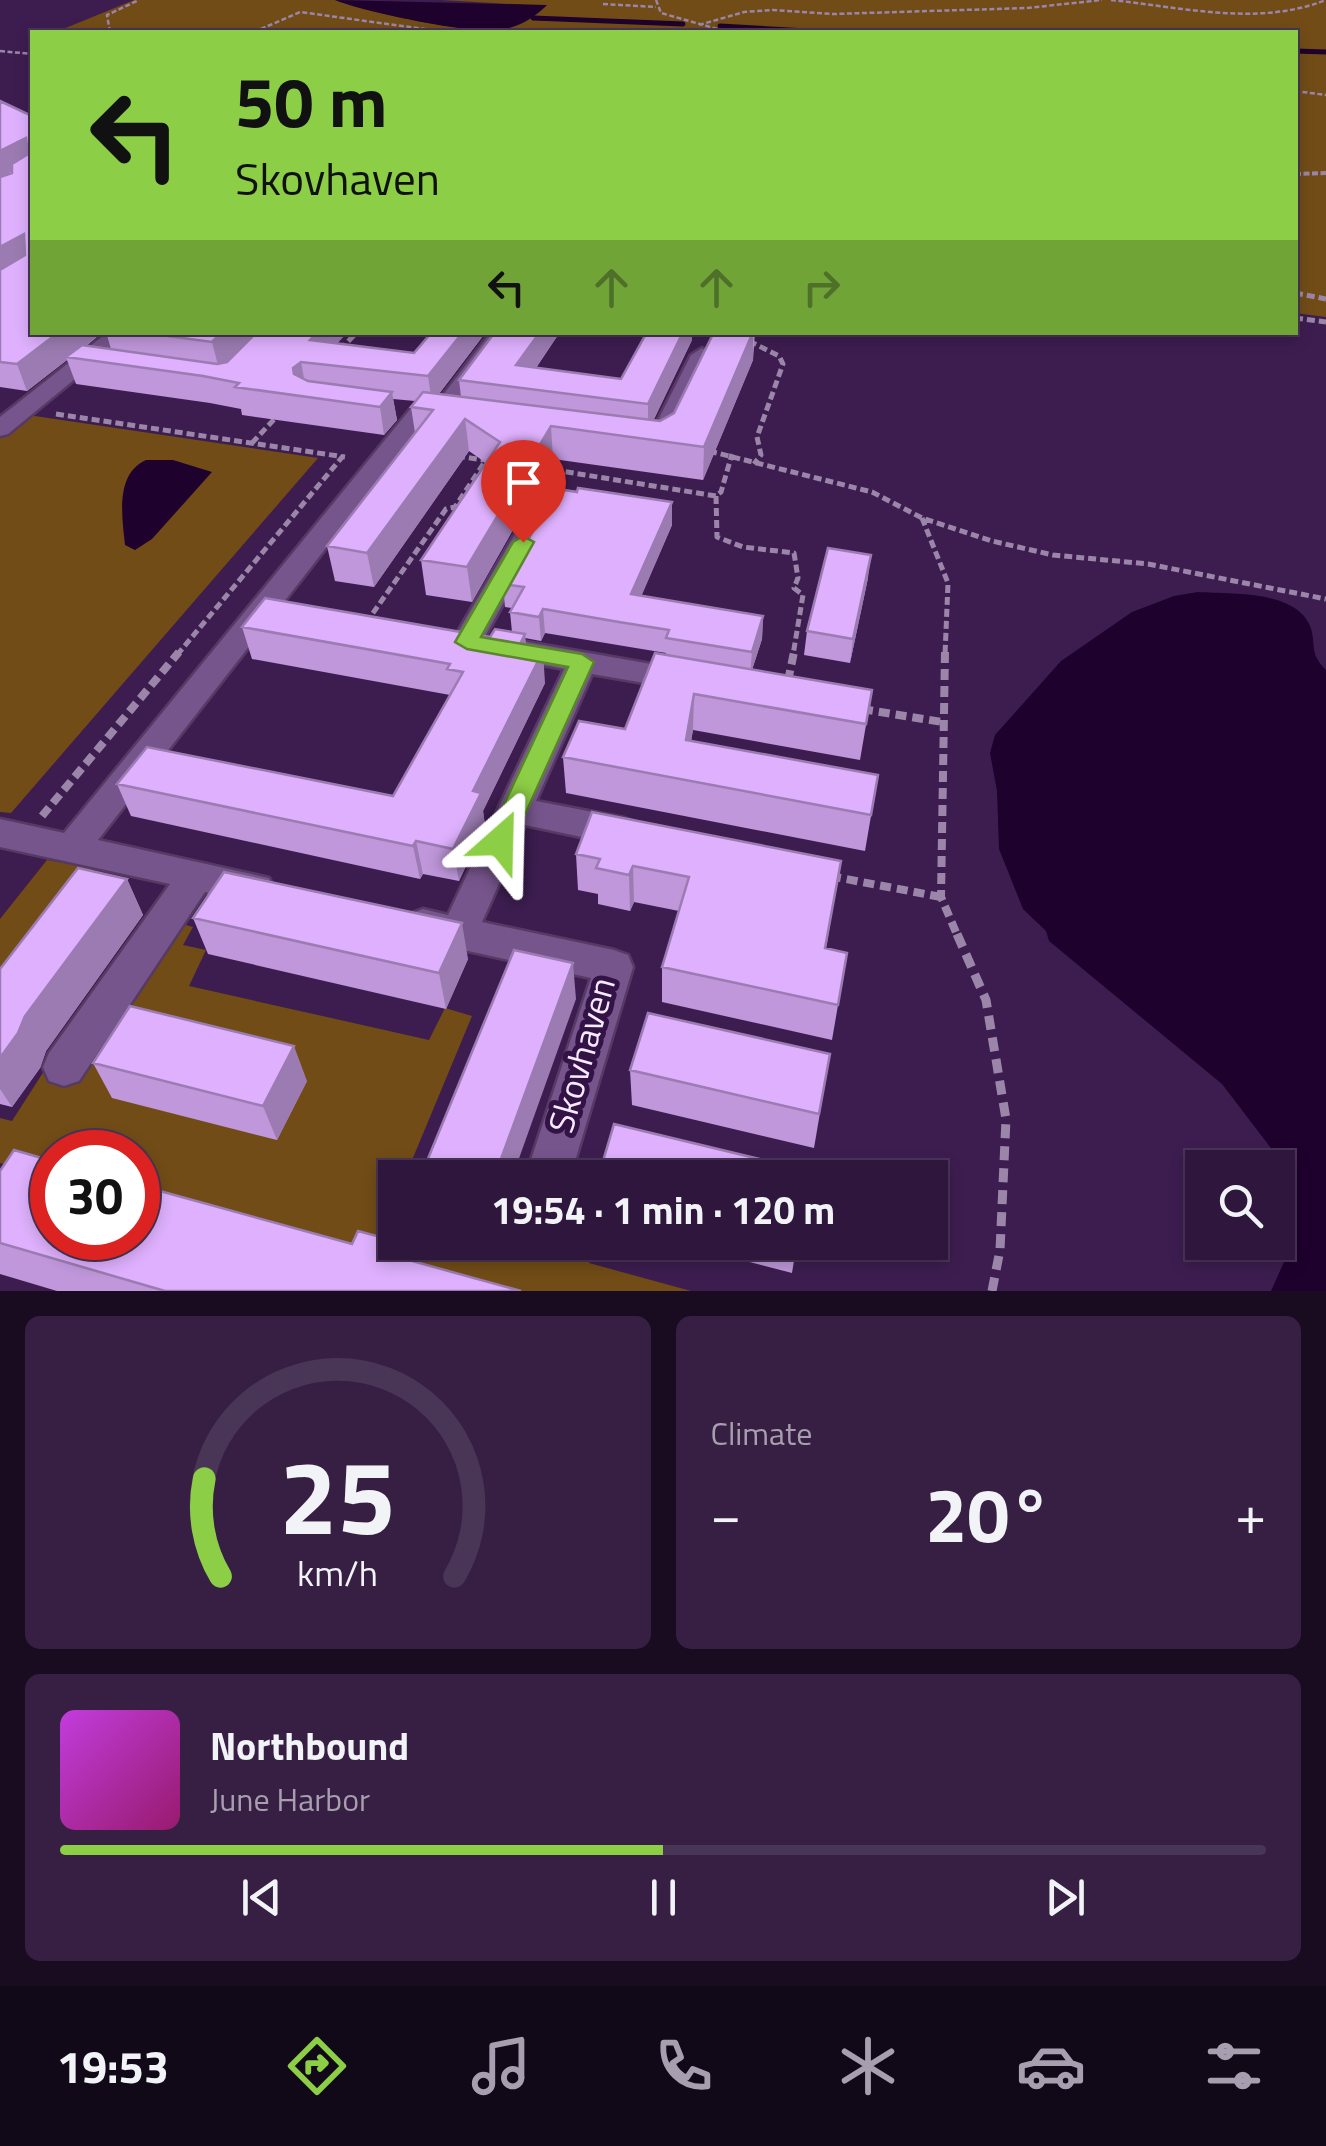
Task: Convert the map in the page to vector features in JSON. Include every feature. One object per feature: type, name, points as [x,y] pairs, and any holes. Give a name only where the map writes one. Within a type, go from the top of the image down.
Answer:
[{"type":"street","points":[[0,429],[118,335]]},
{"type":"street","points":[[71,849],[382,462],[440,415],[500,335]]},
{"type":"street","points":[[648,443],[702,355]]},
{"type":"street","points":[[86,361],[121,366]]},
{"type":"street","points":[[384,408],[440,415]]},
{"type":"street","points":[[467,642],[539,515]]},
{"type":"street","points":[[265,607],[300,613]]},
{"type":"street","points":[[433,636],[710,684]]},
{"type":"street","points":[[458,933],[582,662]]},
{"type":"street","points":[[514,810],[666,840]]},
{"type":"street","points":[[12,835],[293,896]]},
{"type":"street","points":[[64,1067],[196,876]]},
{"type":"street","name":"Skovhaven","points":[[390,918],[614,967],[552,1160]]},
{"type":"path","points":[[110,30],[107,16],[138,0]]},
{"type":"path","points":[[656,0],[656,7]]},
{"type":"path","points":[[698,26],[744,12],[773,10],[833,14],[1027,8],[1102,0]]},
{"type":"path","points":[[1111,0],[1262,12],[1289,10],[1326,0]]},
{"type":"path","points":[[603,4],[656,7],[674,20],[717,30]]},
{"type":"path","points":[[259,30],[300,12],[320,12],[433,30]]},
{"type":"path","points":[[0,51],[30,54]]},
{"type":"path","points":[[1298,91],[1326,95]]},
{"type":"path","points":[[1298,174],[1326,173]]},
{"type":"path","points":[[1298,294],[1326,299]]},
{"type":"path","points":[[1298,318],[1326,322]]},
{"type":"path","points":[[330,360],[354,335]]},
{"type":"path","points":[[746,340],[779,356],[783,364],[757,437],[760,455],[754,464]]},
{"type":"path","points":[[252,443],[291,402]]},
{"type":"path","points":[[24,410],[382,462]]},
{"type":"path","points":[[648,443],[732,454],[754,464],[872,492],[922,518],[992,542],[1053,555],[1148,564],[1326,599]]},
{"type":"path","points":[[524,466],[716,496],[721,492],[732,454]]},
{"type":"path","points":[[448,455],[505,463]]},
{"type":"path","points":[[12,835],[343,456]]},
{"type":"path","points":[[366,624],[446,509],[456,507],[486,460]]},
{"type":"path","points":[[716,496],[718,537],[744,547],[794,553],[798,560],[794,588],[804,594],[793,630],[798,644],[784,697]]},
{"type":"path","points":[[922,518],[948,583],[940,896],[986,1000],[1006,1119],[1000,1250],[992,1291]]},
{"type":"path","points":[[856,708],[942,722]]},
{"type":"path","points":[[824,875],[940,896]]},
{"type":"shaded area","points":[[134,0],[335,0],[417,21],[483,30],[61,30]]},
{"type":"shaded area","points":[[335,0],[547,5],[519,24],[485,30],[417,21]]},
{"type":"shaded area","points":[[441,0],[1326,0],[1326,317],[1298,313],[1298,30],[498,30],[519,25],[546,6]]},
{"type":"shaded area","points":[[28,415],[318,458],[11,813],[0,812],[0,437]]},
{"type":"shaded area","points":[[146,460],[173,460],[212,472],[152,539],[135,550],[125,545],[123,497],[129,475]]},
{"type":"shaded area","points":[[1198,592],[1243,594],[1291,606],[1310,626],[1315,653],[1326,670],[1326,1291],[1271,1291],[1285,1260],[1295,1260],[1295,1150],[1272,1150],[1222,1084],[1049,941],[1046,931],[1023,909],[999,849],[997,791],[990,753],[995,735],[1061,661],[1132,612],[1174,596]]},
{"type":"shaded area","points":[[47,860],[93,868],[0,989],[0,919]]},
{"type":"shaded area","points":[[175,922],[193,927],[183,945],[206,950],[189,986],[429,1040],[445,1008],[472,1016],[412,1160],[378,1160],[378,1260],[589,1260],[589,1263],[691,1291],[468,1291],[160,1205],[160,1130],[30,1130],[30,1170],[0,1163],[0,1118],[12,1121],[44,1071],[72,1075]]},
{"type":"building","points":[[0,101],[30,115],[30,335],[55,335],[17,364],[0,362],[0,270],[25,255],[24,234],[0,247],[0,177],[12,173],[12,164],[28,154],[26,138],[0,151]]},
{"type":"building","points":[[160,335],[219,335],[212,342]]},
{"type":"building","points":[[254,335],[314,335],[310,340],[414,353],[429,335],[461,335],[428,376],[301,362],[293,368],[294,374],[308,381],[392,392],[380,407],[235,387],[239,383],[66,357],[82,345],[217,364],[227,362]]},
{"type":"building","points":[[493,335],[538,335],[516,365],[621,379],[645,335],[682,335],[648,404],[459,380]]},
{"type":"building","points":[[713,335],[752,335],[704,447],[551,426],[467,567],[421,560],[500,442],[465,419],[367,553],[327,546],[433,410],[411,407],[423,392],[660,421],[674,413]]},
{"type":"building","points":[[552,488],[577,492],[578,488],[672,502],[631,594],[763,616],[752,652],[666,638],[669,630],[543,609],[539,617],[510,612],[524,587],[503,584],[554,494]]},
{"type":"building","points":[[828,548],[871,555],[853,639],[807,631]]},
{"type":"building","points":[[265,598],[490,637],[495,629],[525,634],[519,646],[543,651],[473,791],[481,793],[453,849],[416,841],[413,846],[117,784],[147,747],[393,796],[463,672],[447,669],[450,664],[242,627]]},
{"type":"building","points":[[655,653],[872,690],[866,724],[694,694],[686,740],[878,775],[871,815],[563,757],[579,721],[625,729]]},
{"type":"building","points":[[592,812],[841,861],[825,948],[847,953],[838,1005],[662,967],[689,877],[633,866],[629,875],[596,868],[600,859],[576,854]]},
{"type":"building","points":[[78,868],[127,879],[25,1016],[0,1058],[0,969]]},
{"type":"building","points":[[224,872],[462,923],[439,973],[193,918]]},
{"type":"building","points":[[514,950],[573,963],[501,1160],[427,1160]]},
{"type":"building","points":[[130,1006],[294,1046],[263,1106],[93,1063]]},
{"type":"building","points":[[648,1013],[830,1054],[819,1114],[630,1070]]},
{"type":"building","points":[[614,1124],[763,1160],[603,1160]]},
{"type":"building","points":[[14,1150],[30,1155],[30,1252],[0,1243],[0,1171]]},
{"type":"building","points":[[160,1191],[352,1244],[358,1231],[378,1236],[378,1260],[408,1260],[521,1291],[165,1291],[58,1260],[160,1260]]},
{"type":"waterway","points":[[533,18],[683,24]]},
{"type":"waterway","points":[[720,26],[790,30]]},
{"type":"waterway","points":[[1298,51],[1326,52]]},
{"type":"route","points":[[500,841],[582,662],[467,642],[523,542]]}]
